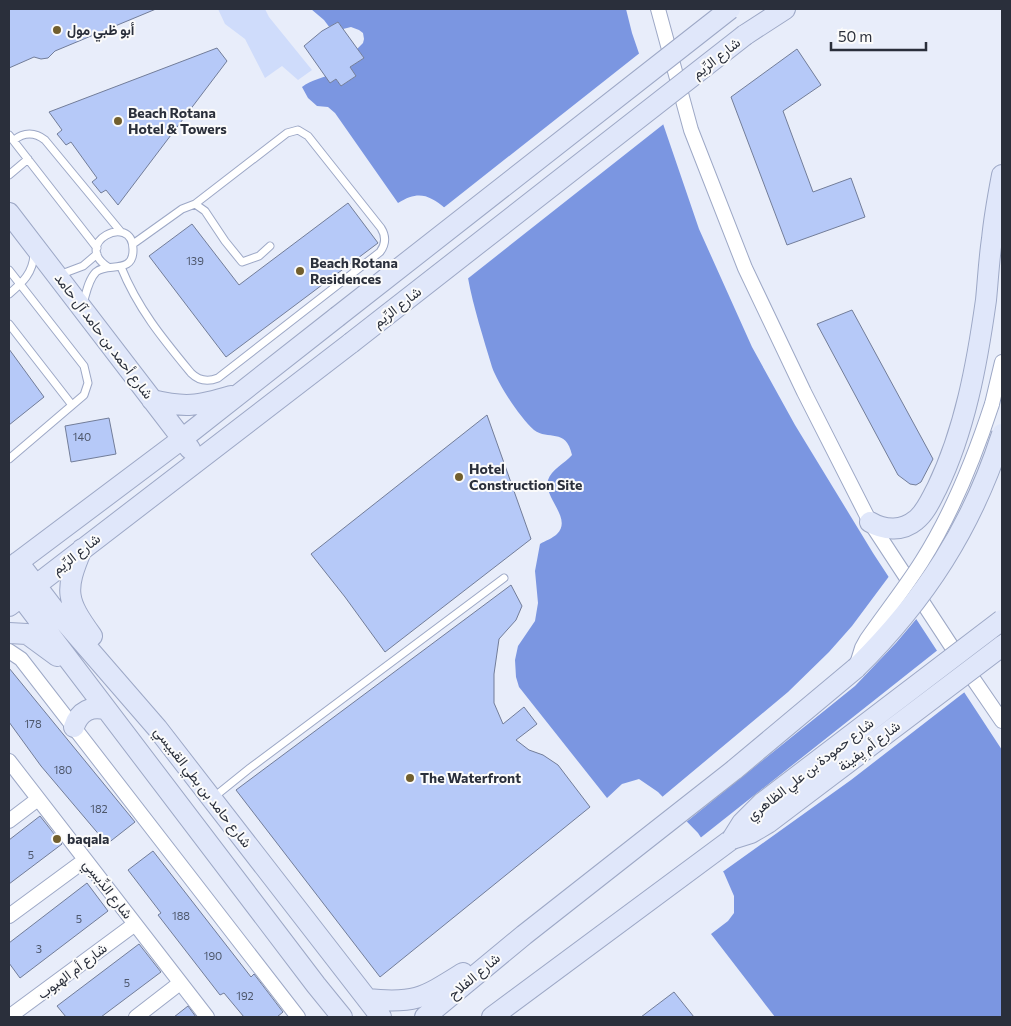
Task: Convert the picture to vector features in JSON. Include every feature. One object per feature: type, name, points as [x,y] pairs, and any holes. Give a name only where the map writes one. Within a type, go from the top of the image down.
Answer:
[{"type":"main road","name":"شارع الرِّيم","points":[[13,566],[244,391],[730,9]]},
{"type":"main road","name":"شارع الرِّيم","points":[[18,592],[82,549],[351,343],[746,35],[785,9]]},
{"type":"main road","points":[[870,522],[883,528],[898,528],[905,527],[918,519],[942,477],[960,428],[982,328],[991,241],[1002,175]]},
{"type":"main road","name":"شارع أحمد بن حامد آل حامد","points":[[9,213],[198,460]]},
{"type":"main road","points":[[152,400],[179,406],[199,405],[244,391]]},
{"type":"main road","points":[[366,999],[404,1001],[428,994],[524,935],[734,770],[856,668],[918,600],[949,554],[970,516],[985,482],[1002,434]]},
{"type":"main road","points":[[82,549],[74,569],[70,595],[77,614],[157,728]]},
{"type":"main road","name":"شارع حامد بن بطي القبيسي","points":[[13,566],[18,592],[66,658],[316,986],[342,1017]]},
{"type":"main road","name":"شارع حامد بن بطي القبيسي","points":[[18,592],[53,608],[157,728],[381,1017]]},
{"type":"main road","name":"شارع حمودة بن علي الظاهري","points":[[492,1017],[732,839],[748,816],[762,803],[1002,620]]},
{"type":"main road","points":[[9,633],[27,634],[51,654],[66,658]]},
{"type":"main road","name":"شارع أم يِفينة","points":[[732,839],[751,833],[768,823],[1002,646]]},
{"type":"main road","points":[[74,727],[84,712],[95,708],[107,710]]},
{"type":"main road","name":"شارع الفلاح","points":[[425,1017],[524,935]]},
{"type":"main road","points":[[316,986],[329,1017]]},
{"type":"street","points":[[658,9],[691,130],[745,268],[804,392],[870,522],[1002,721]]},
{"type":"street","points":[[856,668],[867,639],[908,584],[946,518],[972,462],[992,404],[1002,362]]},
{"type":"street","points":[[965,667],[1002,639]]},
{"type":"street","points":[[9,651],[21,659],[298,1017]]},
{"type":"street","name":"شارع الدِّبسِي","points":[[9,761],[207,1017]]},
{"type":"street","points":[[9,821],[38,799]]},
{"type":"street","points":[[9,916],[85,860]]},
{"type":"street","name":"شارع أم الهبوب","points":[[9,1017],[135,924]]},
{"type":"street","points":[[136,1017],[180,983]]},
{"type":"lane","points":[[121,267],[135,298],[153,326],[194,376],[208,381],[218,378],[380,252],[385,236],[381,228],[308,136],[298,130],[288,133],[195,204],[182,209],[132,244]]},
{"type":"lane","points":[[11,138],[29,134],[45,140],[132,244],[134,250],[130,260],[121,267],[108,266],[99,270],[92,277],[82,307]]},
{"type":"lane","points":[[11,138],[97,251]]},
{"type":"lane","points":[[9,176],[28,158]]},
{"type":"lane","points":[[195,204],[205,211],[224,241],[242,262],[259,256],[270,246]]},
{"type":"lane","points":[[108,266],[99,259],[97,251],[98,242],[105,234],[121,232]]},
{"type":"lane","points":[[9,294],[20,285],[31,270],[34,246]]},
{"type":"lane","points":[[58,276],[83,266],[97,251]]},
{"type":"lane","points":[[9,270],[84,366],[88,377],[87,389],[84,395],[9,458]]},
{"type":"lane","points":[[9,324],[72,405]]},
{"type":"lane","points":[[212,799],[250,768],[504,578]]},
{"type":"shaded area","points":[[218,9],[265,9],[269,17],[312,70],[298,80],[282,66],[265,78],[245,39],[225,24]]},
{"type":"water","points":[[311,9],[626,9],[632,33],[699,229],[752,347],[795,425],[873,553],[1002,750],[1002,1017],[775,1017],[711,934],[728,921],[734,913],[734,896],[724,873],[698,833],[658,792],[639,779],[622,784],[607,798],[519,687],[516,677],[515,660],[518,646],[535,621],[538,603],[535,571],[540,544],[557,534],[561,528],[562,521],[550,494],[548,480],[555,470],[572,455],[566,441],[556,436],[539,433],[528,425],[510,400],[495,374],[473,300],[463,239],[457,218],[428,197],[411,197],[398,203],[335,113],[328,107],[317,106],[308,98],[302,87],[334,73],[336,36],[324,20]]},
{"type":"pier","points":[[338,22],[343,29],[351,27],[359,30],[363,33],[364,39],[357,49],[364,58],[350,67],[356,76],[341,86],[336,79],[330,83],[327,28]]},
{"type":"pier","points":[[641,52],[665,123],[466,280],[462,244],[455,219],[442,209]]},
{"type":"pier","points":[[890,575],[918,617],[855,686],[685,823],[661,798],[788,692],[829,652],[852,626]]},
{"type":"pier","points":[[939,649],[966,691],[851,780],[721,873],[699,839]]},
{"type":"building","name":"أبو ظبي مول","points":[[9,9],[156,9],[55,51],[48,58],[34,57],[9,68]]},
{"type":"building","points":[[338,22],[364,58],[350,67],[356,76],[341,86],[336,79],[330,83],[304,46],[322,31]]},
{"type":"building","name":"Beach Rotana Hotel & Towers","points":[[217,48],[227,61],[118,205],[106,190],[101,193],[92,182],[97,178],[71,142],[66,145],[57,134],[62,130],[49,112]]},
{"type":"building","points":[[797,49],[821,85],[783,111],[813,192],[851,178],[865,217],[787,245],[731,97]]},
{"type":"building","name":"Beach Rotana Residences","points":[[348,203],[378,243],[226,357],[149,256],[192,224],[239,285]]},
{"type":"building","points":[[852,310],[933,459],[921,482],[916,485],[910,484],[898,475],[817,324]]},
{"type":"building","points":[[9,349],[44,397],[9,425]]},
{"type":"building","name":"Hotel Construction Site","points":[[487,415],[531,539],[385,652],[311,554]]},
{"type":"building","points":[[109,418],[116,454],[71,462],[65,426]]},
{"type":"building","name":"The Waterfront","points":[[511,585],[522,606],[516,620],[499,639],[494,674],[494,703],[503,724],[524,707],[537,724],[516,740],[529,750],[543,755],[558,765],[590,807],[380,977],[236,790]]},
{"type":"building","points":[[9,668],[135,822],[107,844],[41,766],[9,722]]},
{"type":"building","points":[[40,816],[62,844],[9,884],[9,840]]},
{"type":"building","points":[[153,851],[251,977],[254,974],[283,1012],[277,1017],[244,1017],[224,993],[220,995],[158,915],[161,913],[128,870]]},
{"type":"building","points":[[87,883],[108,911],[20,978],[9,963],[9,943]]},
{"type":"building","points":[[139,944],[161,972],[101,1017],[66,1017],[57,1006]]},
{"type":"building","points":[[674,992],[694,1017],[641,1017]]},
{"type":"building","points":[[188,1006],[196,1017],[174,1017]]},
{"type":"place","name":"أبو ظبي مول","points":[[57,30]]},
{"type":"place","name":"Beach Rotana Hotel & Towers","points":[[118,121]]},
{"type":"place","name":"Beach Rotana Residences","points":[[300,271]]},
{"type":"place","name":"Hotel Construction Site","points":[[459,477]]},
{"type":"place","name":"The Waterfront","points":[[410,778]]},
{"type":"place","name":"baqala","points":[[57,839]]}]
